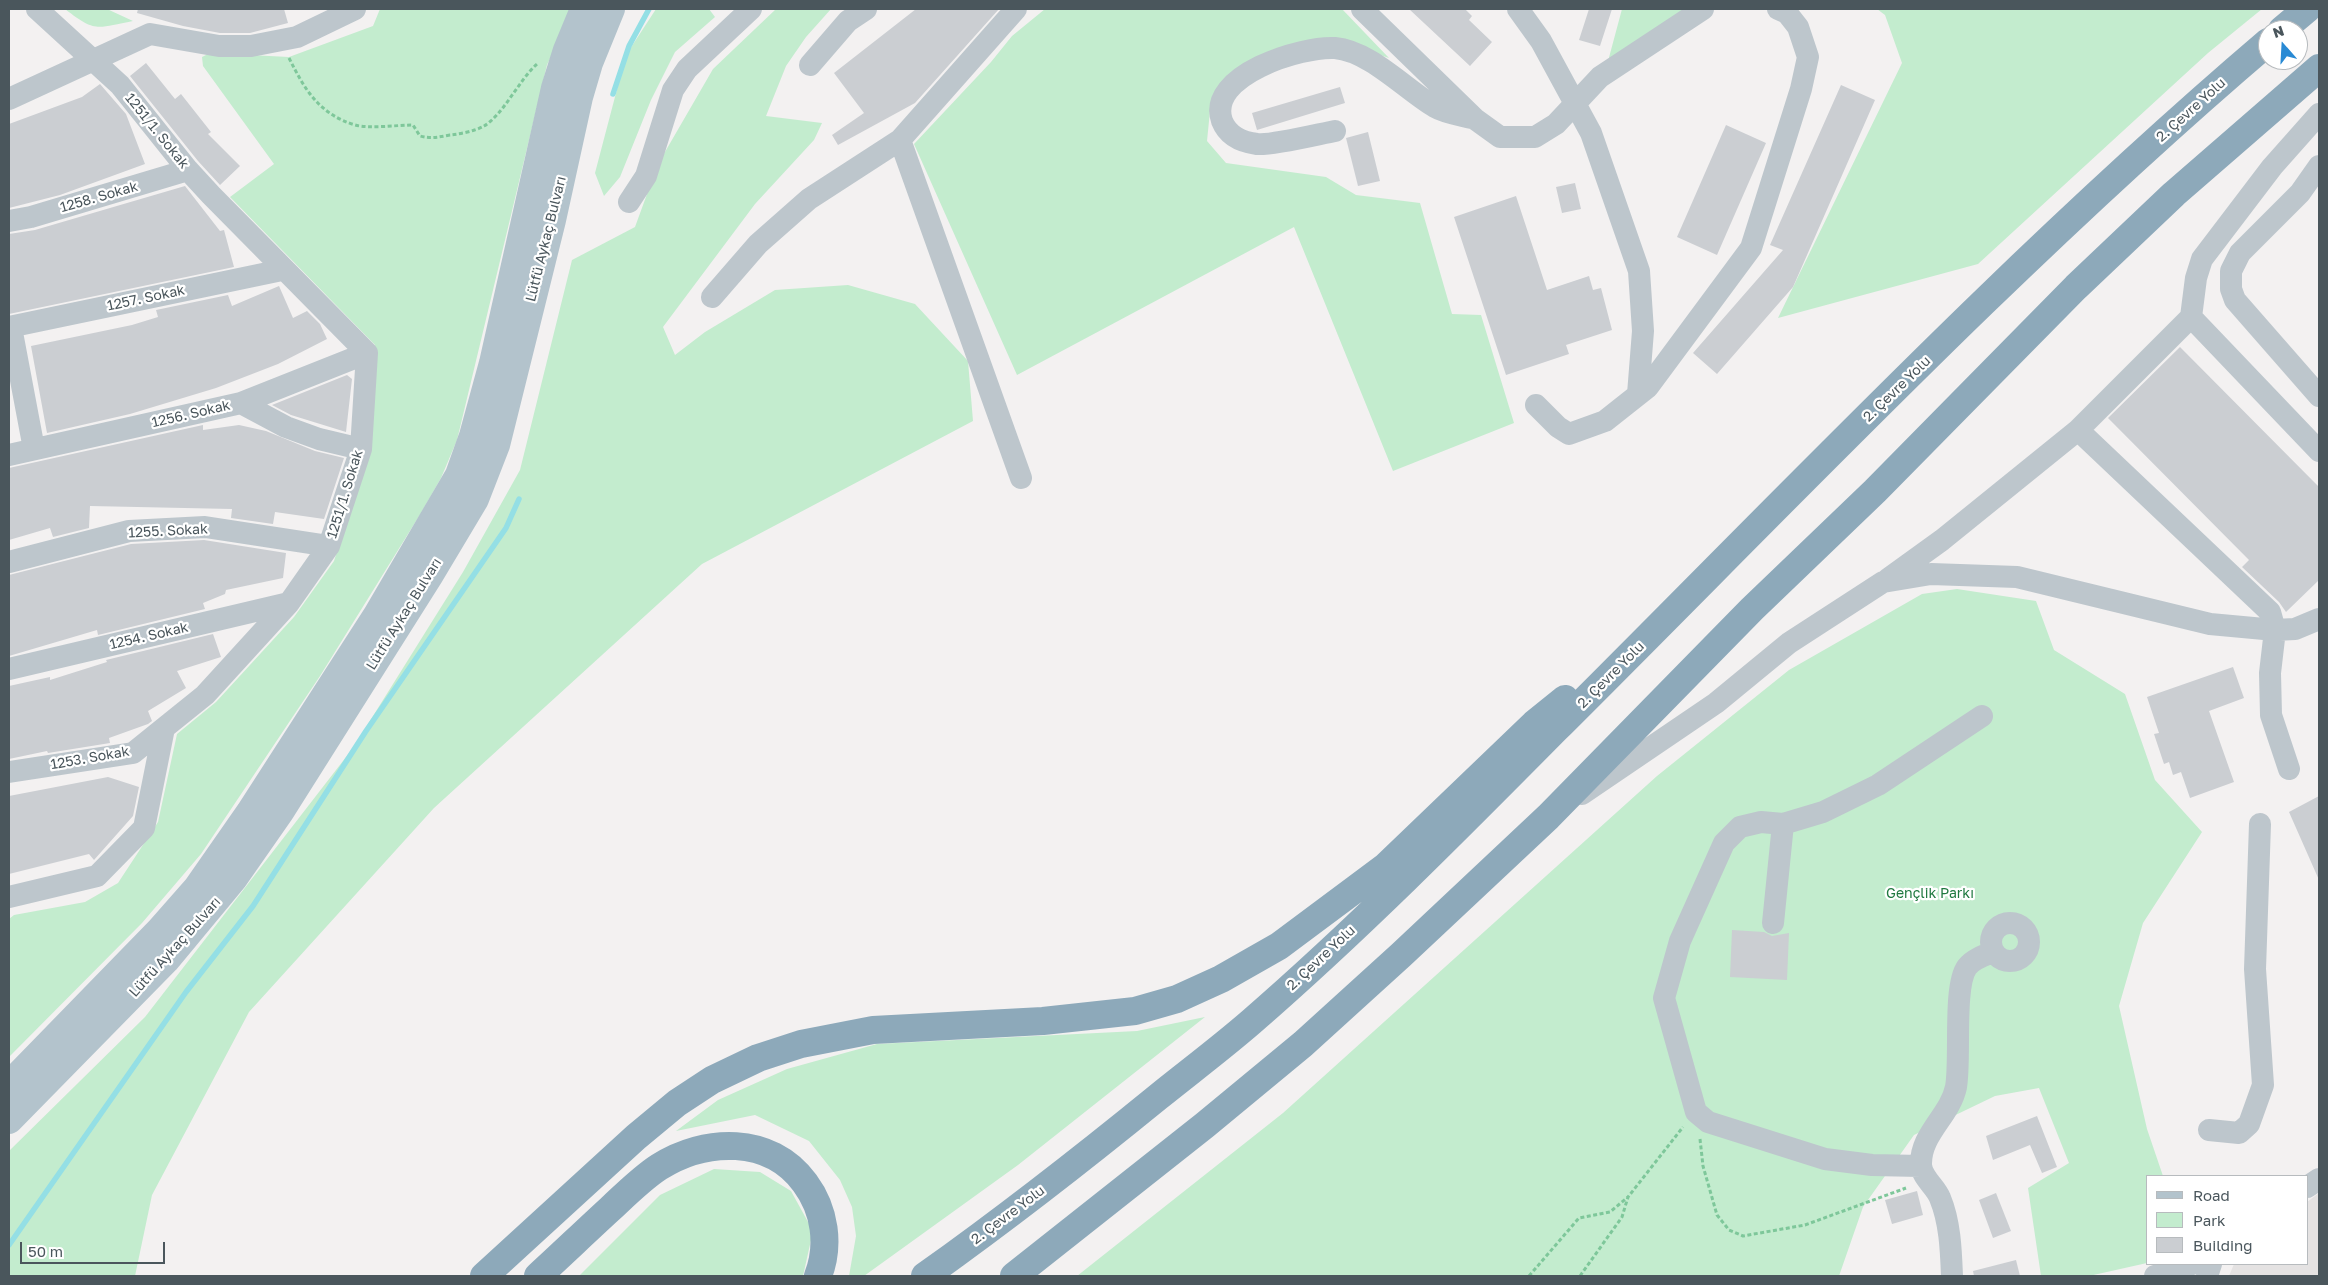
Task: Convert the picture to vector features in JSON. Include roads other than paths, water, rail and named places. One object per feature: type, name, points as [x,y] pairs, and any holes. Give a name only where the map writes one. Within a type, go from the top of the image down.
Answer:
[{"type":"highway","points":[[2294,20],[2307,9]]},
{"type":"highway","name":"2. Çevre Yolu","points":[[925,1276],[1048,1184],[1249,1024],[1452,834],[1823,462],[2053,236],[2258,51]]},
{"type":"highway","points":[[1014,1276],[1116,1198],[1303,1044],[1548,817],[1752,609],[1875,491],[2076,286],[2174,194],[2319,68]]},
{"type":"highway","points":[[484,1276],[636,1137],[677,1103],[712,1080],[758,1058],[801,1044],[873,1030],[1043,1021],[1135,1011],[1176,998],[1221,979],[1279,946],[1385,867],[1534,724],[1587,682],[1625,661]]},
{"type":"highway","points":[[538,1276],[623,1197],[659,1167],[694,1151],[728,1144],[758,1148],[794,1170],[805,1182],[822,1218],[825,1240],[822,1265],[818,1276]]},
{"type":"main road","name":"Lütfü Aykaç Bulvarı","points":[[9,1085],[160,930],[197,888],[250,812],[423,540],[458,475],[473,436],[493,363],[555,88],[567,50],[584,9]]},
{"type":"main road","name":"Lütfü Aykaç Bulvarı","points":[[9,1120],[166,960],[224,891],[280,812],[430,576],[475,499],[496,445],[549,232],[579,97],[589,63],[611,9]]},
{"type":"main road","points":[[524,222],[549,232]]},
{"type":"street","name":"1251/1. Sokak","points":[[37,9],[120,85],[188,170],[282,270],[367,352],[361,449],[329,546],[289,603],[205,695],[164,728]]},
{"type":"street","points":[[9,99],[92,59],[150,34],[219,46],[251,46],[298,37],[355,9]]},
{"type":"street","points":[[629,202],[646,176],[673,90],[687,70],[751,9]]},
{"type":"street","points":[[810,65],[848,21],[866,9]]},
{"type":"street","points":[[712,297],[758,244],[809,199],[900,140],[1016,9]]},
{"type":"street","points":[[1362,9],[1475,119],[1500,136],[1535,137],[1556,124],[1600,77],[1703,9]]},
{"type":"street","points":[[1518,9],[1541,41],[1576,102],[1591,133],[1639,271],[1643,330],[1638,394]]},
{"type":"street","points":[[1536,405],[1558,427],[1569,434],[1605,421],[1648,387],[1751,248],[1801,89],[1808,57],[1798,27],[1787,13],[1778,9]]},
{"type":"street","points":[[1335,131],[1259,145],[1246,142],[1226,131],[1220,115],[1221,101],[1233,84],[1246,73],[1266,63],[1318,49],[1336,48],[1355,52],[1437,108],[1475,119]]},
{"type":"street","points":[[1548,817],[1716,703],[1789,643],[1884,582],[1942,540],[2078,430],[2191,317],[2196,278],[2202,258],[2272,167],[2319,114]]},
{"type":"street","points":[[900,140],[1021,478]]},
{"type":"street","points":[[2319,166],[2300,193],[2240,253],[2231,271],[2230,289],[2319,396]]},
{"type":"street","name":"1258. Sokak","points":[[9,221],[31,217],[188,170]]},
{"type":"street","points":[[2226,225],[2250,243]]},
{"type":"street","name":"1257. Sokak","points":[[10,327],[282,270]]},
{"type":"street","points":[[2191,317],[2319,450]]},
{"type":"street","points":[[10,327],[34,449]]},
{"type":"street","name":"1256. Sokak","points":[[9,455],[241,403],[367,352]]},
{"type":"street","points":[[241,403],[286,427],[319,439],[361,449]]},
{"type":"street","points":[[2078,430],[2270,612],[2275,630],[2270,673],[2271,715],[2289,769]]},
{"type":"street","name":"1255. Sokak","points":[[9,562],[129,531],[205,527],[329,546]]},
{"type":"street","points":[[1884,582],[1931,574],[2017,577],[2210,624],[2275,630],[2295,629],[2319,619]]},
{"type":"street","name":"1254. Sokak","points":[[9,669],[289,603]]},
{"type":"street","points":[[1925,1174],[1824,1159],[1702,1117],[1664,998],[1680,941],[1724,843],[1740,827],[1761,822],[1783,824],[1823,812],[1878,785],[1982,716]]},
{"type":"street","points":[[9,897],[97,876],[144,828],[164,728]]},
{"type":"street","name":"1253. Sokak","points":[[9,772],[133,753],[164,728]]},
{"type":"street","points":[[1773,923],[1783,824]]},
{"type":"street","points":[[2209,1130],[2239,1133],[2249,1124],[2263,1085],[2255,969],[2260,824]]},
{"type":"street","points":[[1952,1276],[1948,1224],[1940,1197],[1925,1174],[1926,1139],[1944,1113],[1956,1088],[1960,990],[1967,967],[1978,958],[1993,952]]},
{"type":"street","points":[[2308,1186],[2319,1179]]},
{"type":"street","points":[[2155,1276],[2189,1265]]},
{"type":"waterway","points":[[613,94],[629,46],[649,9]]},
{"type":"waterway","points":[[9,1245],[186,992],[253,906],[366,731],[506,528],[519,499]]},
{"type":"park label","name":"Gençlik Parkı","points":[[1930,894]]}]
